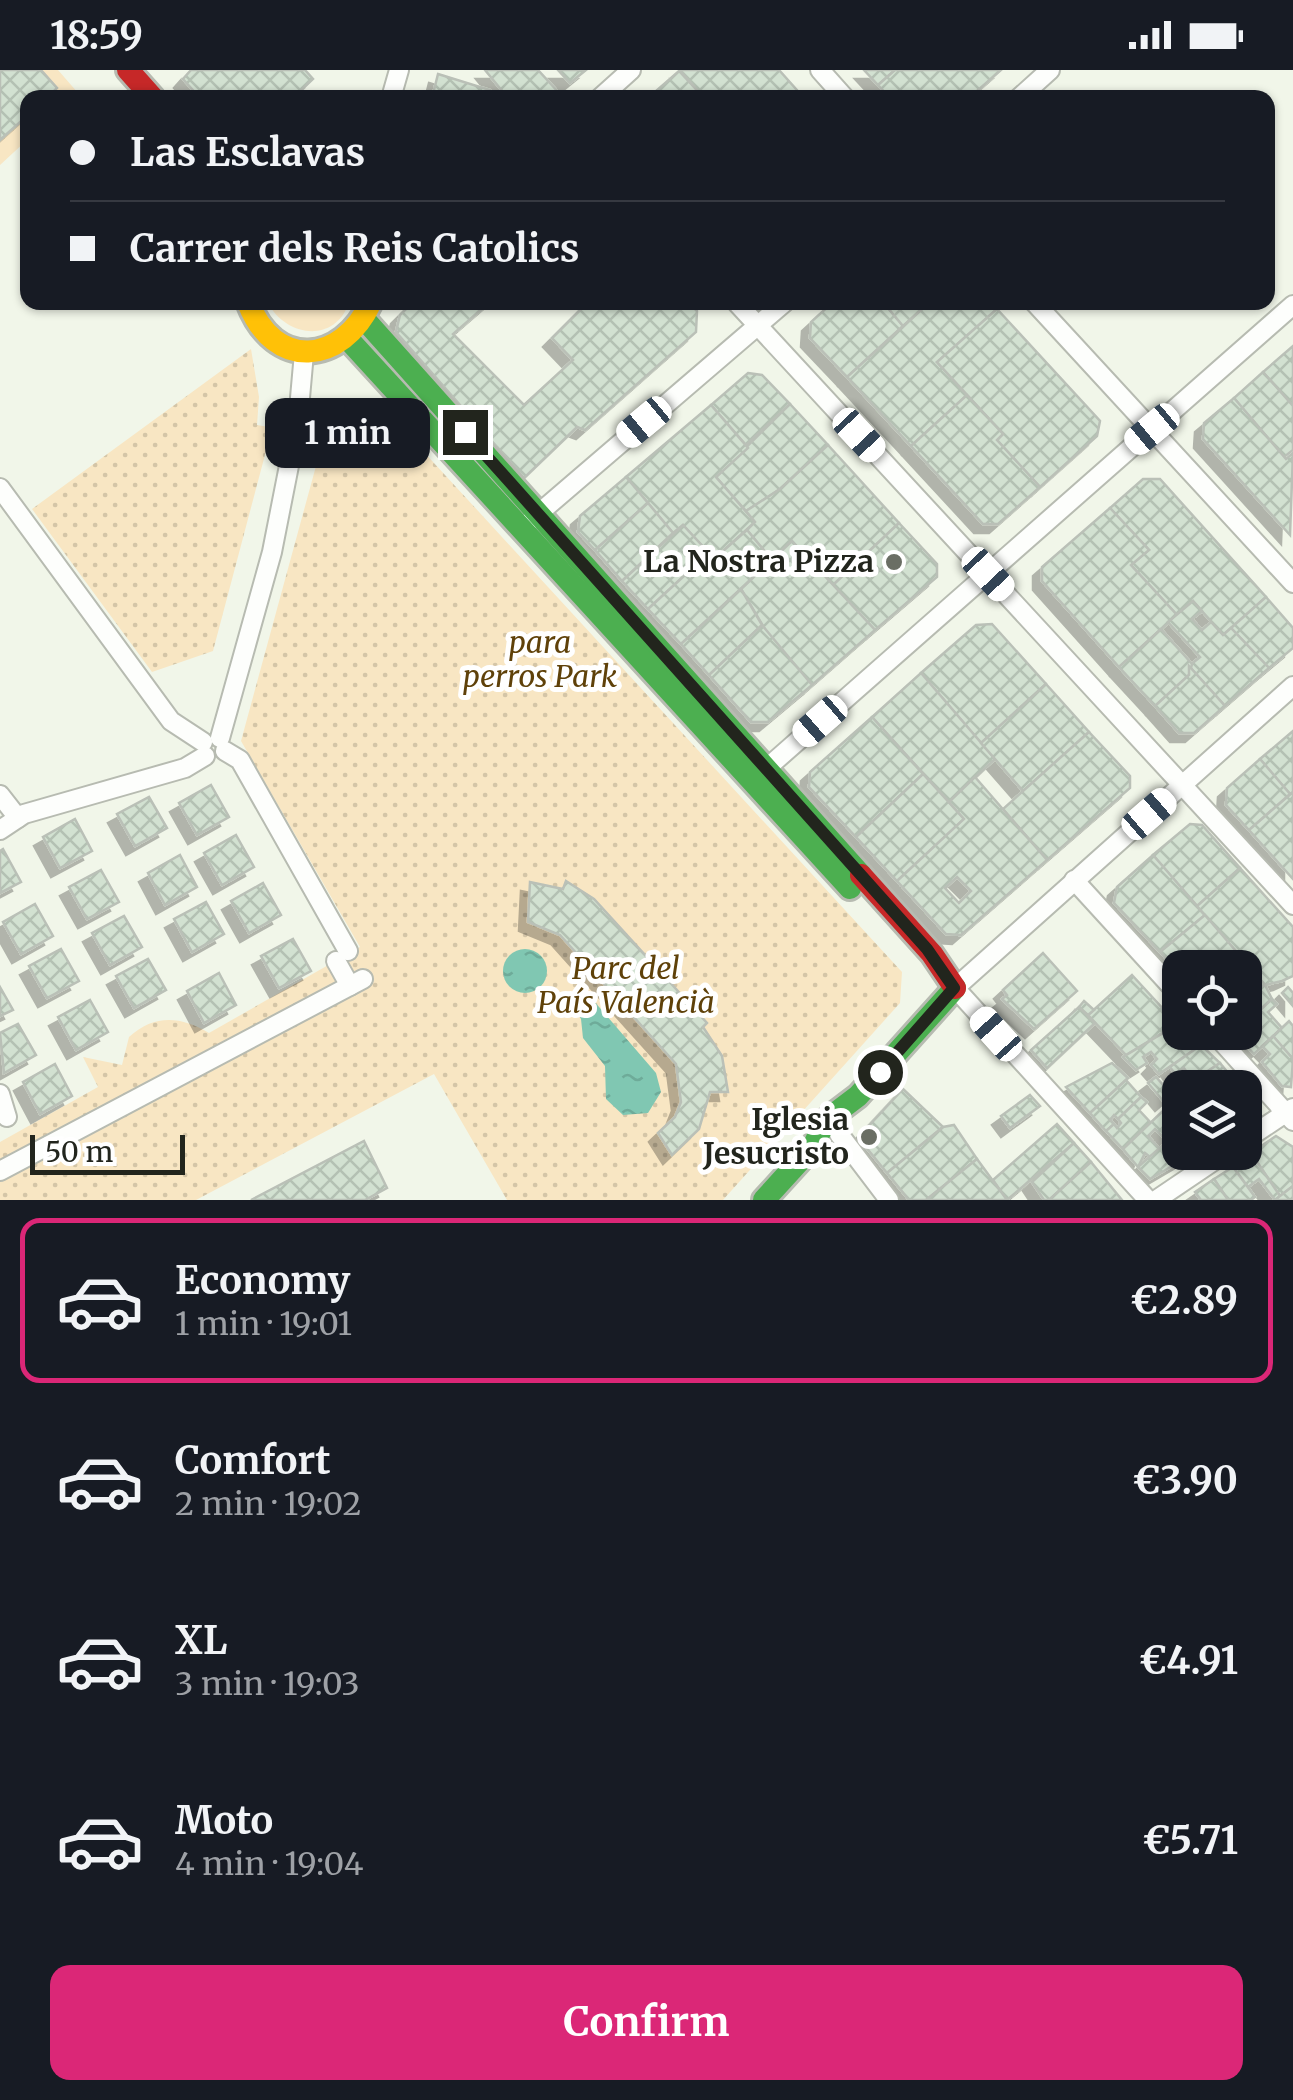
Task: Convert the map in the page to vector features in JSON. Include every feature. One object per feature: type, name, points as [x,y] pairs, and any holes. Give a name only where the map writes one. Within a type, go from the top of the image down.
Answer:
[{"type":"street","points":[[106,70],[124,90]]},
{"type":"street","points":[[128,70],[146,90]]},
{"type":"street","points":[[609,90],[632,70]]},
{"type":"street","points":[[820,70],[838,90]]},
{"type":"street","points":[[1027,90],[1050,70]]},
{"type":"street","points":[[758,775],[1293,305]]},
{"type":"street","points":[[251,310],[270,340],[304,353],[332,349],[348,340],[368,312],[530,521]]},
{"type":"street","points":[[743,310],[1293,905]]},
{"type":"street","points":[[530,521],[775,310]]},
{"type":"street","points":[[1041,310],[1293,583]]},
{"type":"street","points":[[348,340],[530,521],[926,964],[954,988],[1148,1200]]},
{"type":"street","points":[[0,830],[18,818],[185,768],[213,747],[226,719],[272,552],[298,420],[304,353]]},
{"type":"street","points":[[0,488],[171,720],[240,760],[357,983],[0,1171]]},
{"type":"street","points":[[764,1200],[814,1145],[824,1120],[848,1102],[954,988],[1293,686]]},
{"type":"street","points":[[758,775],[927,949],[954,988]]},
{"type":"street","points":[[0,795],[18,818]]},
{"type":"street","points":[[1074,880],[1162,976]]},
{"type":"street","points":[[924,1022],[930,992],[926,964]]},
{"type":"street","points":[[1230,1050],[1291,1114],[1262,1130]]},
{"type":"street","points":[[0,1094],[6,1117]]},
{"type":"street","points":[[839,1134],[848,1102]]},
{"type":"street","points":[[814,1145],[839,1134]]},
{"type":"street","points":[[839,1134],[888,1200]]},
{"type":"street","points":[[1156,1200],[1200,1170]]},
{"type":"green space","points":[[0,70],[58,70],[75,90],[20,90],[20,146],[0,165]]},
{"type":"green space","points":[[273,310],[345,310],[333,325],[310,331],[286,323]]},
{"type":"green space","points":[[251,349],[259,397],[257,425],[269,427],[266,451],[213,651],[152,672],[32,509]]},
{"type":"green space","name":"Parc del País Valencià","points":[[363,399],[376,402],[388,413],[902,972],[900,1003],[723,1200],[507,1200],[434,1074],[196,1200],[0,1200],[0,1142],[98,1087],[83,1057],[122,1065],[129,1037],[158,1021],[188,1023],[209,1033],[360,947],[241,741],[328,422],[341,405]]},
{"type":"water","points":[[525,949],[541,955],[547,971],[541,987],[525,993],[509,987],[503,971],[509,955]]},
{"type":"water","points":[[573,993],[587,993],[656,1073],[661,1092],[648,1113],[623,1115],[606,1099],[605,1066],[583,1038],[581,1019],[569,999]]},
{"type":"building","points":[[0,70],[41,70],[57,88],[20,90],[20,122],[0,140]]},
{"type":"building","points":[[191,70],[305,70],[313,79],[301,90],[193,90],[183,79]]},
{"type":"building","points":[[485,70],[538,70],[556,90],[501,90]]},
{"type":"building","points":[[558,70],[586,70],[570,83]]},
{"type":"building","points":[[680,70],[779,70],[797,90],[697,90]]},
{"type":"building","points":[[864,70],[895,70],[878,85]]},
{"type":"building","points":[[895,70],[1001,70],[978,90],[883,90],[878,85]]},
{"type":"building","points":[[679,71],[697,90],[657,90]]},
{"type":"building","points":[[438,74],[490,90],[434,90]]},
{"type":"building","points":[[405,310],[481,310],[453,334],[524,405],[573,360],[552,338],[580,310],[697,311],[696,332],[585,430],[577,427],[524,478],[396,332]]},
{"type":"building","points":[[824,310],[890,310],[903,326],[847,377],[810,338],[811,322]]},
{"type":"building","points":[[890,310],[921,310],[903,326]]},
{"type":"building","points":[[921,310],[996,310],[937,362],[967,395],[911,446],[847,377]]},
{"type":"building","points":[[998,310],[1100,421],[1097,436],[1040,487],[997,440],[1003,434],[937,362]]},
{"type":"building","points":[[1293,346],[1293,406],[1263,372]]},
{"type":"building","points":[[1263,372],[1293,406],[1293,450],[1284,457],[1234,398]]},
{"type":"building","points":[[748,373],[762,375],[790,404],[746,445],[711,405]]},
{"type":"building","points":[[967,395],[1003,434],[997,440],[1040,487],[998,524],[983,524],[911,446]]},
{"type":"building","points":[[1234,398],[1286,459],[1293,453],[1290,535],[1203,439],[1204,423]]},
{"type":"building","points":[[790,404],[828,445],[780,489],[746,511],[716,477]]},
{"type":"building","points":[[711,405],[748,448],[716,477],[755,522],[714,559],[683,525],[673,533],[626,477]]},
{"type":"building","points":[[828,445],[899,523],[833,585],[792,541],[772,560],[747,530],[755,522],[746,511],[780,489]]},
{"type":"building","points":[[626,477],[648,503],[595,550],[578,532],[580,516]]},
{"type":"building","points":[[1143,479],[1160,479],[1266,597],[1223,635],[1193,601],[1177,615],[1131,565],[1149,550],[1110,508]]},
{"type":"building","points":[[648,503],[673,533],[622,581],[595,550]]},
{"type":"building","points":[[1110,508],[1149,550],[1131,565],[1177,615],[1119,667],[1042,581],[1042,567]]},
{"type":"building","points":[[899,523],[937,564],[937,577],[875,630],[833,585]]},
{"type":"building","points":[[683,525],[709,553],[648,609],[622,581]]},
{"type":"building","points":[[747,530],[772,560],[681,644],[648,609],[709,553],[714,559]]},
{"type":"building","points":[[792,541],[875,630],[812,685],[769,636],[741,589]]},
{"type":"building","points":[[741,589],[762,625],[709,675],[681,644]]},
{"type":"building","points":[[1266,597],[1293,628],[1293,648],[1269,668],[1231,628]]},
{"type":"building","points":[[1193,601],[1202,611],[1192,619],[1202,630],[1211,622],[1223,635],[1231,628],[1269,668],[1225,706],[1189,666],[1200,657],[1168,622]]},
{"type":"building","points":[[992,624],[1046,684],[981,743],[921,673],[976,625]]},
{"type":"building","points":[[762,625],[812,685],[768,722],[751,722],[709,675]]},
{"type":"building","points":[[1161,629],[1192,664],[1189,675],[1155,706],[1119,667]]},
{"type":"building","points":[[1189,666],[1225,706],[1194,733],[1179,733],[1155,706],[1189,675]]},
{"type":"building","points":[[921,673],[995,759],[949,802],[872,717]]},
{"type":"building","points":[[1046,684],[1089,732],[1023,791],[981,743]]},
{"type":"building","points":[[872,717],[923,774],[856,837],[809,787],[810,772]]},
{"type":"building","points":[[1293,731],[1293,792],[1290,794],[1260,759]]},
{"type":"building","points":[[1089,732],[1130,776],[1130,788],[1047,860],[1003,809]]},
{"type":"building","points":[[1260,759],[1290,794],[1249,830],[1226,805],[1227,788]]},
{"type":"building","points":[[923,774],[964,819],[897,881],[856,837]]},
{"type":"building","points":[[975,777],[1047,860],[961,935],[946,934],[897,881],[964,819],[949,802]],"holes":[[[957,877],[971,891],[959,903],[945,888]]]},
{"type":"building","points":[[211,785],[229,817],[197,835],[179,803]]},
{"type":"building","points":[[1293,792],[1293,879],[1249,830]]},
{"type":"building","points":[[149,797],[167,828],[135,846],[117,814]]},
{"type":"building","points":[[75,819],[92,851],[60,868],[43,837]]},
{"type":"building","points":[[1190,824],[1202,825],[1240,868],[1197,906],[1153,855]]},
{"type":"building","points":[[236,835],[254,867],[222,885],[204,853]]},
{"type":"building","points":[[3,849],[21,882],[0,893],[0,851]]},
{"type":"building","points":[[180,855],[197,887],[165,905],[148,873]]},
{"type":"building","points":[[1153,855],[1205,915],[1160,952],[1114,903],[1117,887]]},
{"type":"building","points":[[1240,868],[1293,927],[1293,976],[1265,985],[1262,950],[1235,950],[1197,906]]},
{"type":"building","points":[[101,870],[119,902],[87,919],[69,887]]},
{"type":"building","points":[[566,881],[594,899],[707,1023],[703,1027],[722,1056],[728,1092],[710,1092],[699,1129],[672,1155],[658,1133],[675,1117],[681,1102],[676,1064],[560,935],[528,922],[530,882],[563,889]]},
{"type":"building","points":[[263,883],[281,915],[249,933],[231,901]]},
{"type":"building","points":[[206,902],[224,934],[192,952],[174,919]]},
{"type":"building","points":[[35,904],[53,936],[21,954],[3,922]]},
{"type":"building","points":[[1205,915],[1235,950],[1162,950]]},
{"type":"building","points":[[124,916],[142,947],[110,965],[92,933]]},
{"type":"building","points":[[293,939],[311,971],[279,988],[261,956]]},
{"type":"building","points":[[61,949],[79,981],[47,998],[29,966]]},
{"type":"building","points":[[1043,953],[1077,991],[1034,1029],[1002,999],[1007,995],[1003,990]]},
{"type":"building","points":[[148,959],[166,990],[134,1008],[116,976]]},
{"type":"building","points":[[219,973],[236,1005],[204,1023],[187,991]]},
{"type":"building","points":[[1132,975],[1162,1008],[1162,1033],[1126,1055],[1088,1015]]},
{"type":"building","points":[[1265,985],[1272,999],[1262,1008]]},
{"type":"building","points":[[0,987],[13,1010],[0,1016]]},
{"type":"building","points":[[1288,987],[1293,993],[1293,1006],[1282,993]]},
{"type":"building","points":[[1272,999],[1277,1004],[1268,1012],[1282,1028],[1262,1047],[1262,1008]]},
{"type":"building","points":[[90,1000],[108,1032],[76,1050],[58,1017]]},
{"type":"building","points":[[1084,1001],[1094,1010],[1088,1015],[1079,1007]]},
{"type":"building","points":[[1079,1007],[1095,1023],[1047,1068],[1031,1050]]},
{"type":"building","points":[[1289,1021],[1293,1026],[1293,1059],[1273,1036]]},
{"type":"building","points":[[18,1024],[36,1055],[4,1073],[0,1033]]},
{"type":"building","points":[[1162,1034],[1162,1050],[1194,1050],[1159,1074],[1151,1065],[1157,1059],[1151,1052],[1143,1057],[1147,1063],[1136,1070],[1123,1057]]},
{"type":"building","points":[[1273,1036],[1293,1059],[1291,1087],[1282,1086],[1262,1062],[1270,1054],[1262,1046]]},
{"type":"building","points":[[1194,1050],[1206,1050],[1220,1063],[1210,1070],[1170,1067]]},
{"type":"building","points":[[1112,1063],[1128,1078],[1090,1113],[1066,1087]]},
{"type":"building","points":[[55,1064],[72,1096],[40,1114],[23,1082]]},
{"type":"building","points":[[1156,1077],[1162,1084],[1162,1100],[1148,1083]]},
{"type":"building","points":[[1126,1080],[1141,1097],[1118,1119],[1114,1115],[1110,1120],[1114,1124],[1106,1131],[1090,1113]]},
{"type":"building","points":[[903,1089],[943,1127],[887,1173],[865,1146],[865,1130]]},
{"type":"building","points":[[1030,1095],[1040,1106],[1010,1128],[1001,1116]]},
{"type":"building","points":[[1141,1097],[1147,1102],[1139,1110],[1151,1123],[1123,1149],[1106,1131],[1114,1124],[1117,1128],[1121,1123],[1118,1119]]},
{"type":"building","points":[[1162,1112],[1162,1136],[1155,1129],[1148,1136],[1160,1149],[1150,1157],[1145,1153],[1138,1167],[1123,1149]]},
{"type":"building","points":[[1057,1124],[1074,1143],[1007,1200],[993,1180]]},
{"type":"building","points":[[954,1125],[977,1159],[926,1200],[909,1200],[887,1173],[943,1127]]},
{"type":"building","points":[[1276,1136],[1293,1147],[1293,1186],[1280,1196],[1262,1169],[1262,1146]]},
{"type":"building","points":[[364,1141],[387,1188],[365,1200],[251,1200]]},
{"type":"building","points":[[1074,1143],[1091,1162],[1049,1200],[1044,1200],[1032,1182]]},
{"type":"building","points":[[1162,1146],[1162,1170],[1165,1170],[1150,1179],[1138,1167]]},
{"type":"building","points":[[977,1159],[1007,1200],[926,1200]]},
{"type":"building","points":[[1091,1162],[1122,1200],[1049,1200]]},
{"type":"building","points":[[1262,1169],[1280,1196],[1275,1200],[1259,1179],[1248,1187],[1235,1170]]},
{"type":"building","points":[[1235,1170],[1255,1197],[1228,1200],[1214,1179]]},
{"type":"building","points":[[1214,1179],[1228,1200],[1201,1200],[1195,1192]]},
{"type":"building","points":[[1293,1186],[1293,1200],[1275,1200],[1280,1196]]},
{"type":"traffic: fast","points":[[365,320],[861,875]]},
{"type":"traffic: fast","points":[[348,339],[850,888]]},
{"type":"traffic: fast","points":[[764,1200],[814,1145],[825,1121],[858,1096],[955,988]]},
{"type":"traffic: slow","points":[[252,310],[274,340],[308,352],[343,338],[366,310]]},
{"type":"traffic: jam","points":[[128,70],[146,90]]},
{"type":"traffic: jam","points":[[861,875],[932,954],[955,988]]},
{"type":"place","name":"La Nostra Pizza","points":[[894,562]]},
{"type":"place","name":"Iglesia Jesucristo","points":[[869,1137]]},
{"type":"route","points":[[465,432],[927,949],[954,988],[880,1072]]},
{"type":"park label","name":"para perros Park","points":[[540,660]]}]
